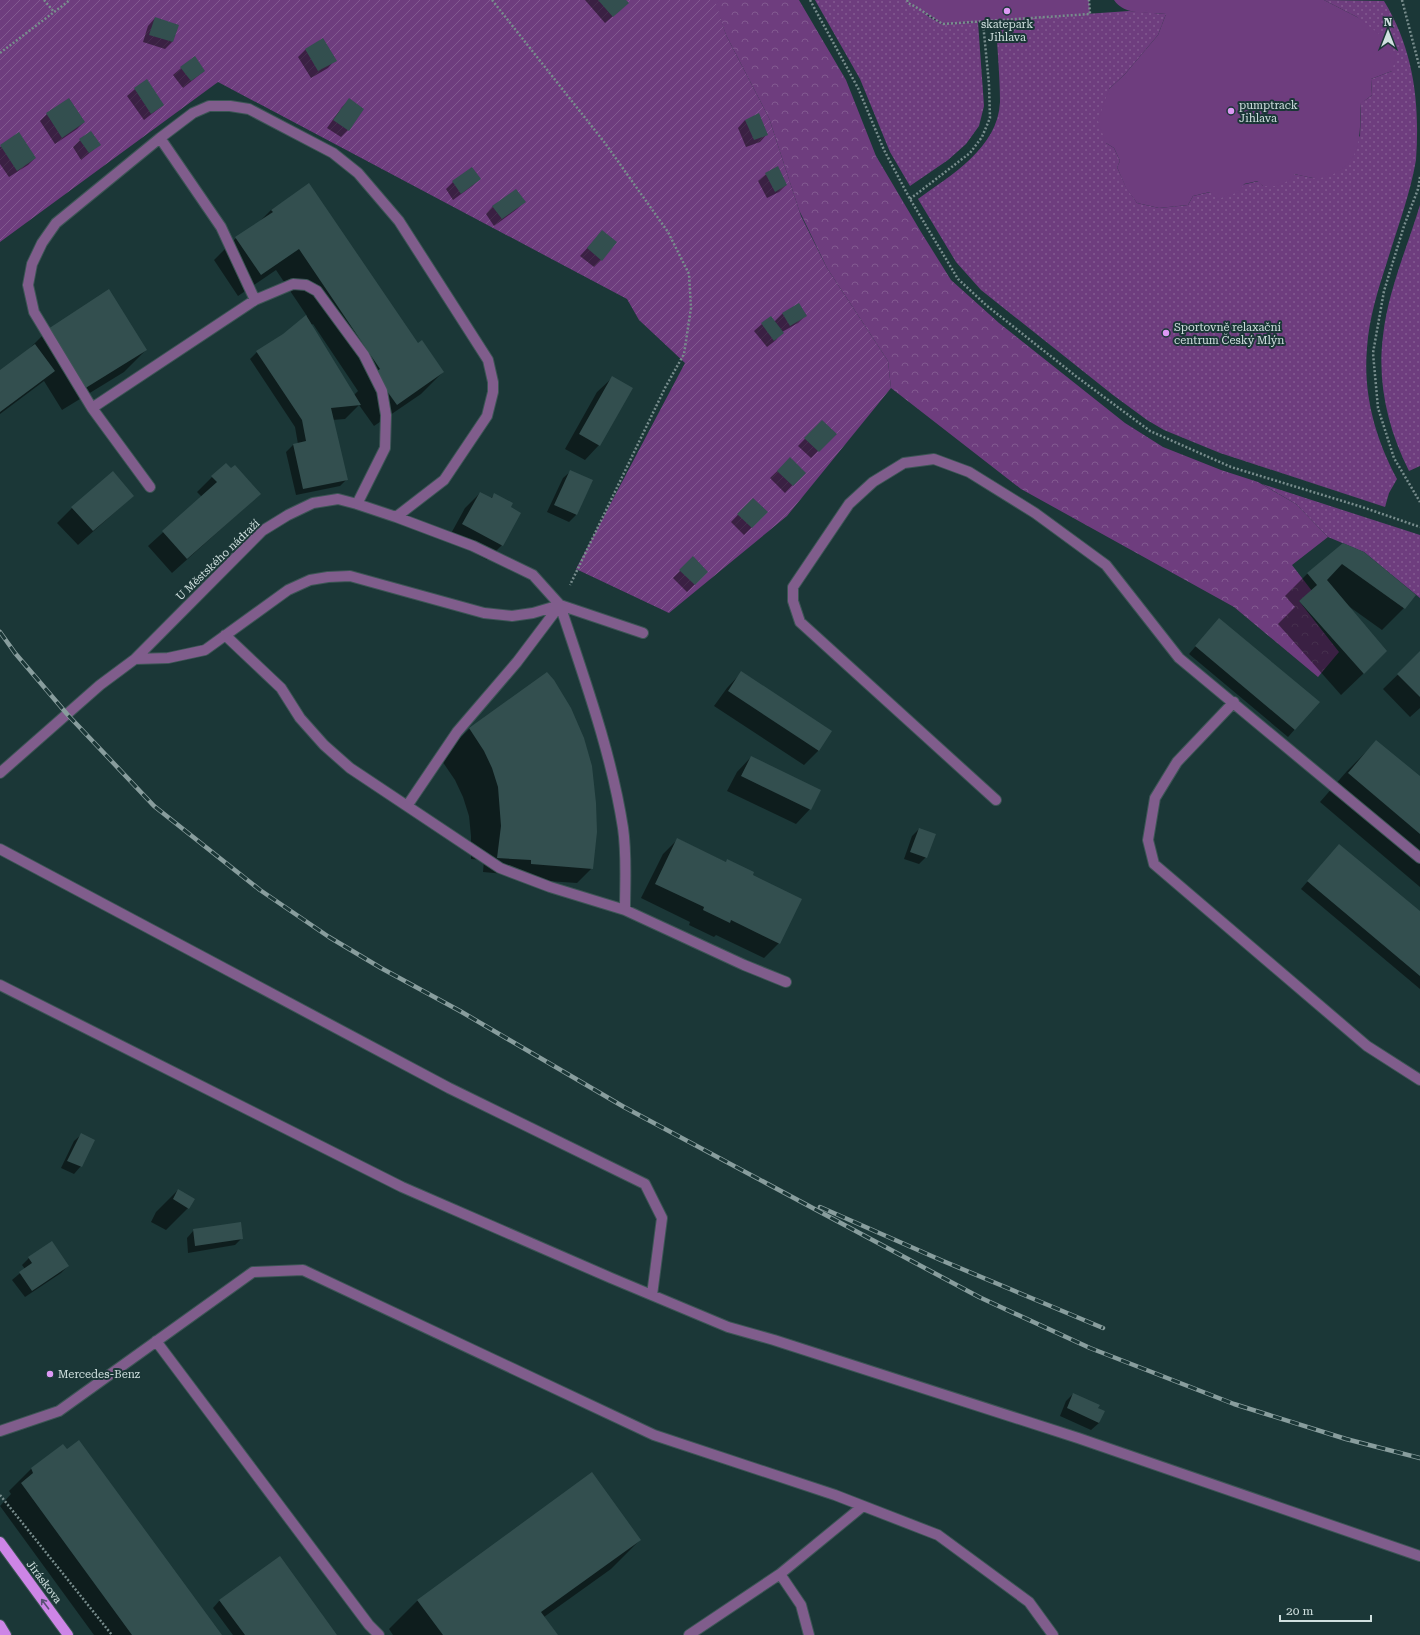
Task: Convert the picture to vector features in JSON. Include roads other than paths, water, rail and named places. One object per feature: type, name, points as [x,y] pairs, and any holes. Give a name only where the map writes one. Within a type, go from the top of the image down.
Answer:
[{"type":"main road","name":"Jiráskova","points":[[0,1542],[68,1635]]},
{"type":"main road","points":[[0,1625],[6,1635]]},
{"type":"street","points":[[150,487],[92,408],[34,312],[28,285],[32,264],[42,243],[56,223],[160,138],[198,111],[208,106],[230,106],[249,109],[333,153],[358,173],[400,221],[488,360],[493,382],[493,392],[487,416],[444,480],[396,517]]},
{"type":"street","points":[[160,138],[221,227],[255,300]]},
{"type":"street","points":[[92,408],[255,300],[293,284],[306,285],[317,291],[364,355],[382,392],[386,415],[385,448],[357,504]]},
{"type":"street","points":[[996,800],[800,622],[793,601],[793,587],[849,504],[873,482],[904,463],[934,459],[969,472],[1053,526],[1106,565],[1179,658],[1234,702],[1420,858]]},
{"type":"street","name":"U Městského nádraží","points":[[0,773],[100,685],[135,659],[262,532],[288,515],[313,503],[338,499],[357,504],[473,546],[533,575],[560,605],[643,633]]},
{"type":"street","points":[[135,659],[168,658],[205,650],[288,590],[310,580],[328,577],[350,576],[484,613],[512,616],[533,613],[560,605]]},
{"type":"street","points":[[407,806],[457,732],[517,662],[560,605]]},
{"type":"street","points":[[560,605],[614,779],[623,829],[626,870],[625,910]]},
{"type":"street","points":[[225,635],[281,688],[300,718],[324,745],[350,768],[500,868],[625,910],[744,965],[786,982]]},
{"type":"street","points":[[1234,702],[1177,762],[1155,798],[1148,840],[1154,864],[1367,1046],[1420,1080]]},
{"type":"street","points":[[0,849],[449,1088],[645,1184],[662,1218],[652,1296]]},
{"type":"street","points":[[0,985],[402,1187],[652,1296],[728,1327],[774,1340],[1078,1438],[1420,1556]]},
{"type":"street","points":[[0,1432],[59,1411],[252,1272],[302,1270],[654,1436],[863,1506],[938,1535],[1029,1602],[1053,1635]]},
{"type":"street","points":[[156,1341],[369,1625],[379,1635]]},
{"type":"street","points":[[689,1635],[780,1574],[863,1506]]},
{"type":"street","points":[[780,1574],[801,1605],[809,1635]]},
{"type":"railway","points":[[0,632],[15,653],[67,714],[154,806],[260,890],[329,937],[381,968],[460,1011],[624,1107],[979,1297],[1090,1348],[1234,1404],[1346,1439],[1420,1458]]},
{"type":"railway","points":[[820,1207],[943,1261],[1103,1328]]},
{"type":"place","name":"skatepark Jihlava","points":[[1007,11]]},
{"type":"place","name":"pumptrack Jihlava","points":[[1231,111]]},
{"type":"place","name":"Sportovně relaxační centrum Český Mlýn","points":[[1166,333]]},
{"type":"place","name":"Mercedes-Benz","points":[[50,1374]]}]
